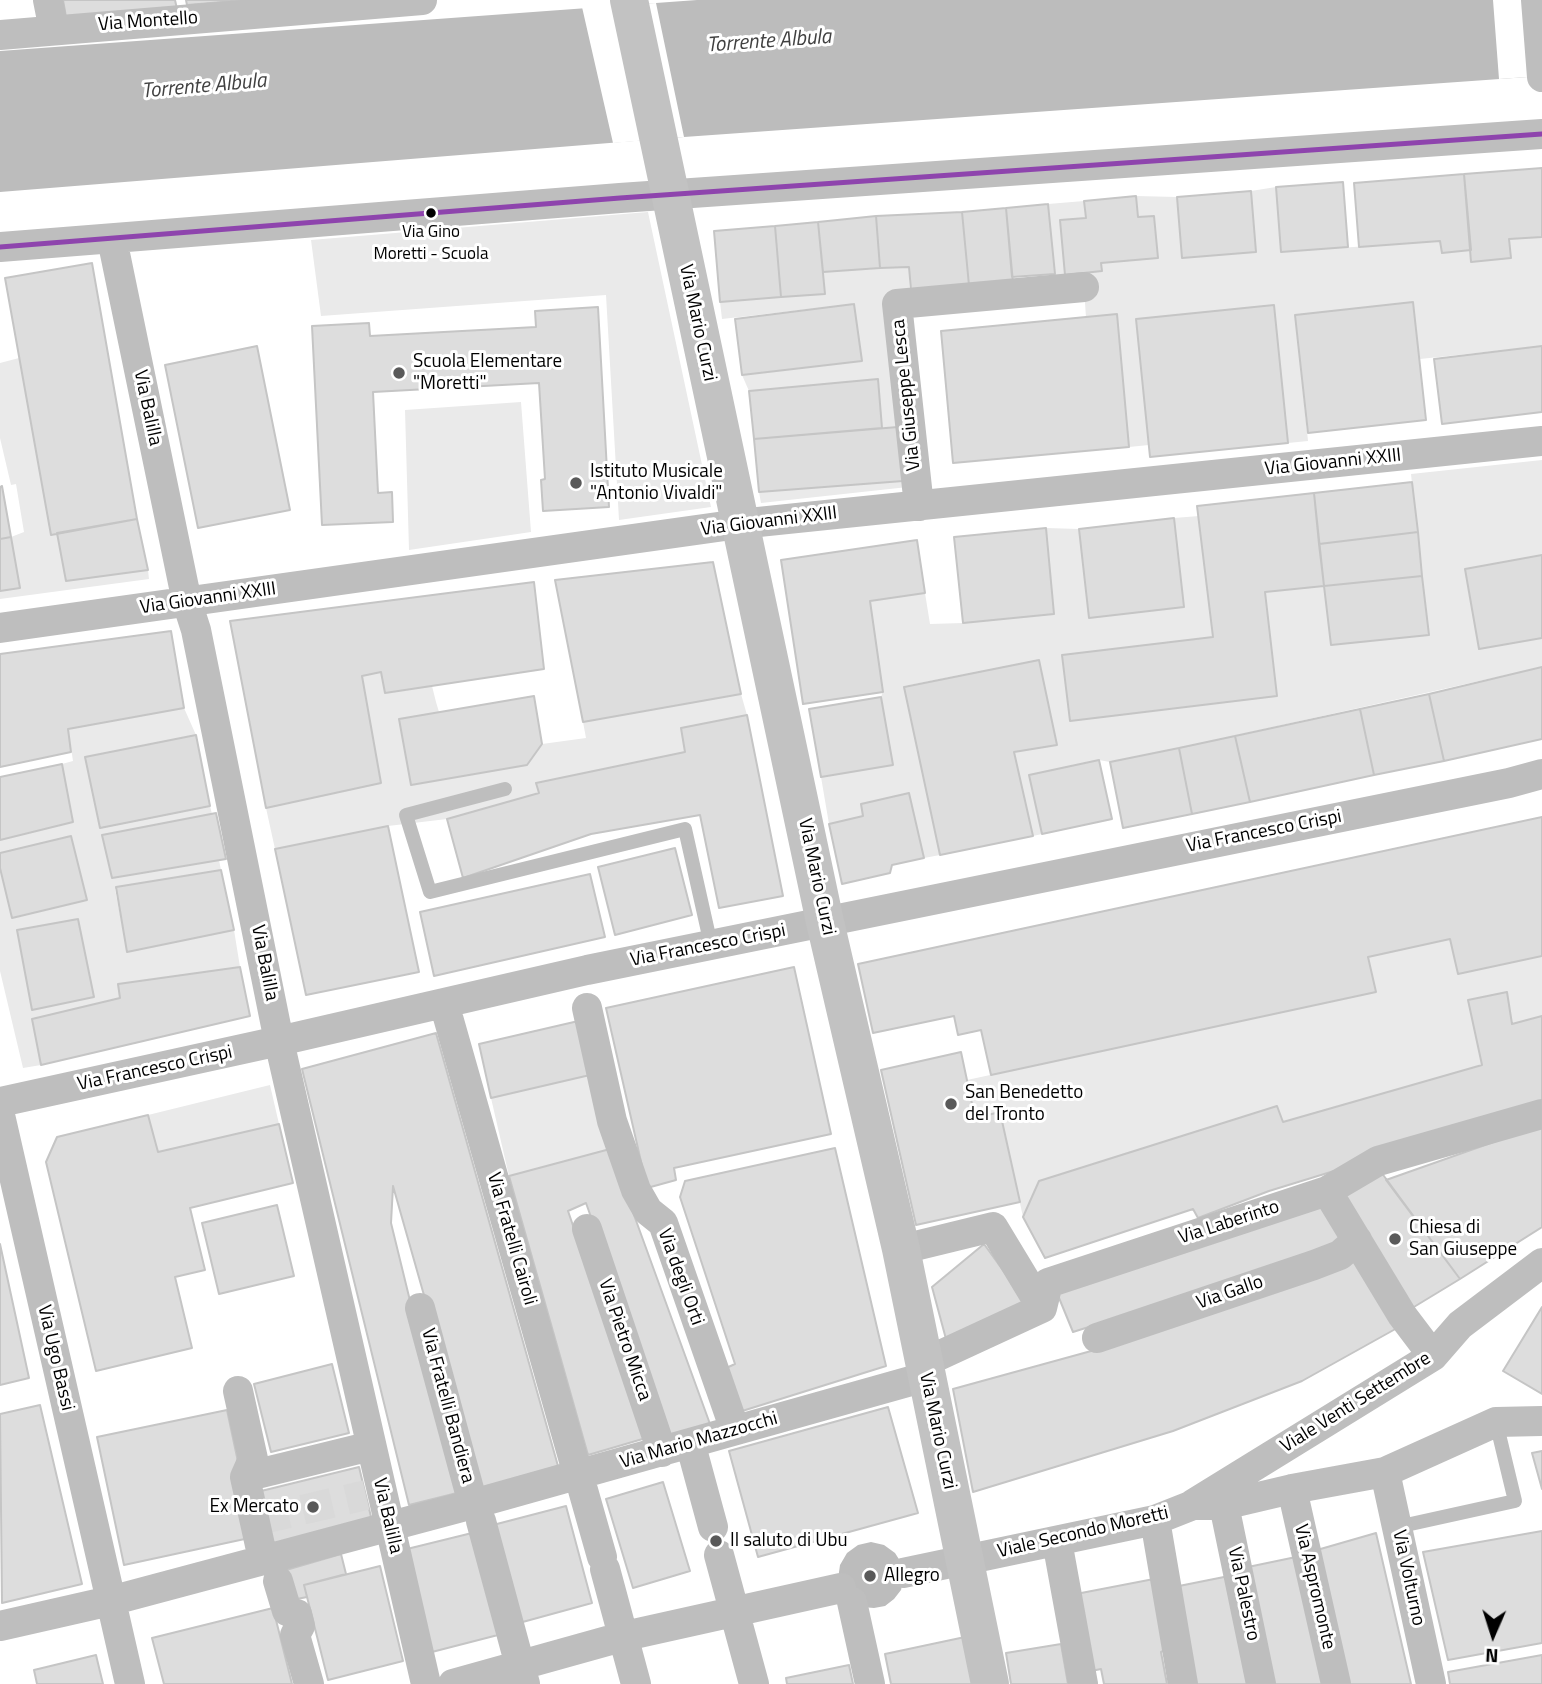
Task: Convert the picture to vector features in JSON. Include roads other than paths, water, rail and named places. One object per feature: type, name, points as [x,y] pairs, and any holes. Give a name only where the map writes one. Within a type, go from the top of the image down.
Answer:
[{"type":"street","points":[[48,0],[54,30]]},
{"type":"street","name":"Via Montello","points":[[0,35],[312,5],[422,0]]},
{"type":"street","name":"Via Mario Curzi","points":[[629,0],[825,922],[931,1367],[990,1684]]},
{"type":"street","points":[[1536,0],[1542,76]]},
{"type":"street","points":[[0,247],[447,210],[1542,134]]},
{"type":"street","name":"Via Balilla","points":[[112,239],[187,602],[197,629],[279,1041],[426,1684]]},
{"type":"street","name":"Via Giuseppe Lesca","points":[[919,506],[897,304],[1084,287]]},
{"type":"street","name":"Via Giovanni XXIII","points":[[0,628],[739,524],[1542,441]]},
{"type":"street","name":"Via Francesco Crispi","points":[[0,1102],[710,945],[1509,783],[1542,774]]},
{"type":"street","name":"Via Fratelli Cairoli","points":[[444,1003],[625,1636],[636,1684]]},
{"type":"street","name":"Via degli Orti","points":[[587,1008],[611,1121],[636,1190],[648,1211],[663,1223],[734,1430]]},
{"type":"street","name":"Via Laberinto","points":[[1042,1308],[1048,1283],[1327,1191],[1378,1161],[1542,1114]]},
{"type":"street","name":"Via Ugo Bassi","points":[[0,1115],[130,1684]]},
{"type":"street","points":[[1327,1191],[1402,1315],[1433,1356]]},
{"type":"street","points":[[911,1247],[993,1227],[1042,1308],[931,1367]]},
{"type":"street","name":"Via Pietro Micca","points":[[587,1229],[662,1452]]},
{"type":"street","name":"Via Gallo","points":[[1097,1338],[1314,1265],[1340,1255],[1357,1240]]},
{"type":"street","name":"Viale Venti Settembre","points":[[1193,1505],[1433,1356],[1460,1325],[1542,1263]]},
{"type":"street","name":"Via Fratelli Bandiera","points":[[420,1308],[523,1675]]},
{"type":"street","name":"Via Mario Mazzocchi","points":[[389,1526],[477,1512],[580,1483],[662,1452],[931,1367]]},
{"type":"street","points":[[238,1391],[253,1459],[245,1477],[271,1570],[291,1623],[309,1684]]},
{"type":"street","points":[[1496,1422],[1542,1421]]},
{"type":"street","name":"Viale Secondo Moretti","points":[[903,1573],[1156,1520],[1193,1505],[1224,1505],[1385,1472],[1496,1422]]},
{"type":"street","points":[[245,1477],[371,1446]]},
{"type":"street","points":[[694,1457],[754,1684]]},
{"type":"street","name":"Via Volturno","points":[[1385,1472],[1431,1684]]},
{"type":"street","name":"Via Aspromonte","points":[[1292,1489],[1336,1684]]},
{"type":"street","name":"Via Palestro","points":[[1224,1505],[1261,1684]]},
{"type":"street","points":[[1156,1520],[1184,1684]]},
{"type":"street","points":[[0,1626],[110,1601],[271,1570],[389,1526]]},
{"type":"street","points":[[1057,1541],[1083,1684]]},
{"type":"street","points":[[453,1684],[523,1675],[625,1636],[735,1610],[846,1595],[870,1684]]},
{"type":"lane","points":[[505,789],[405,816],[430,892],[685,830],[710,945]]},
{"type":"lane","points":[[1397,1527],[1515,1501],[1496,1422]]},
{"type":"water","name":"Torrente Albula","points":[[697,0],[1542,0],[1542,76],[684,137],[0,192],[0,51]]},
{"type":"water","points":[[871,1542],[884,1545],[895,1553],[902,1564],[903,1581],[901,1590],[894,1599],[885,1606],[874,1608],[862,1607],[838,1579],[840,1565],[847,1553],[858,1545]]},
{"type":"tunnel","points":[[259,1520],[366,1495]]},
{"type":"place","name":"Via Gino Moretti - Scuola","points":[[431,213]]},
{"type":"place","name":"Scuola Elementare \"Moretti\"","points":[[399,373]]},
{"type":"place","name":"Istituto Musicale \"Antonio Vivaldi\"","points":[[576,483]]},
{"type":"place","name":"San Benedetto del Tronto","points":[[951,1104]]},
{"type":"place","name":"Chiesa di San Giuseppe","points":[[1395,1239]]},
{"type":"place","name":"Ex Mercato","points":[[313,1507]]},
{"type":"place","name":"Il saluto di Ubu","points":[[716,1541]]},
{"type":"place","name":"Allegro","points":[[870,1576]]}]
